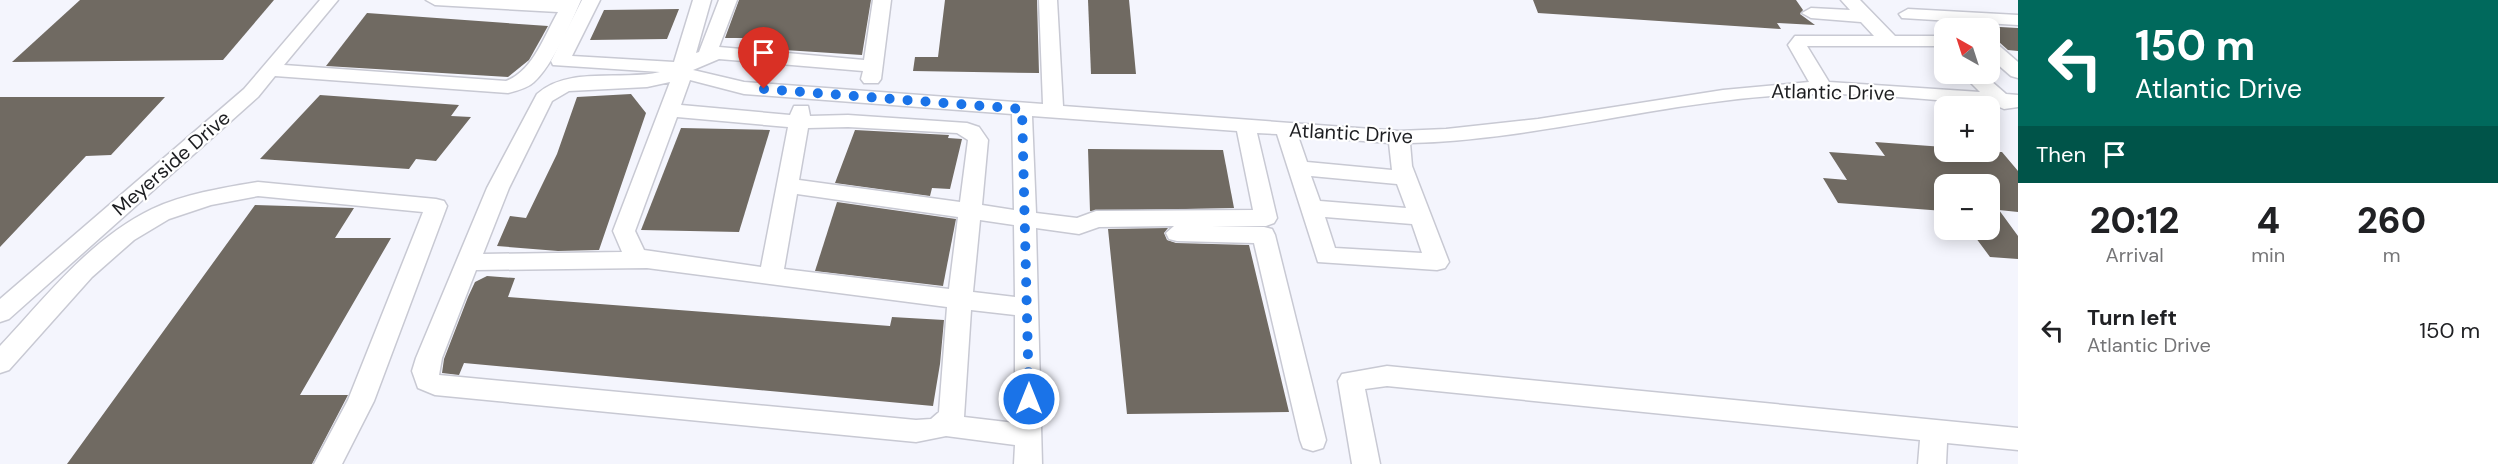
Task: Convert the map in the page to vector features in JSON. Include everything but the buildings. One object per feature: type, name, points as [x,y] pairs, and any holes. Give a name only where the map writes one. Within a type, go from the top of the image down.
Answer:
[{"type":"street","name":"Meyerside Drive","points":[[0,313],[251,93],[329,0]]},
{"type":"street","points":[[272,70],[508,87],[526,80],[536,68],[570,4],[435,0]]},
{"type":"street","name":"Atlantic Drive","points":[[591,0],[560,61],[683,70],[744,88],[1286,130],[1399,137],[1459,136],[1718,96],[1822,87],[2009,100]]},
{"type":"street","points":[[646,260],[635,256],[624,231],[683,70],[702,0]]},
{"type":"street","points":[[707,55],[728,0]]},
{"type":"street","points":[[868,98],[882,0]]},
{"type":"street","points":[[1048,0],[1053,112]]},
{"type":"street","points":[[1850,0],[1890,41]]},
{"type":"street","points":[[1893,0],[1934,38]]},
{"type":"street","points":[[1811,13],[1867,17]]},
{"type":"street","points":[[1908,14],[1934,18]]},
{"type":"street","points":[[2000,21],[2018,20]]},
{"type":"street","points":[[1822,87],[1797,45],[1802,40],[1934,44]]},
{"type":"street","points":[[669,110],[799,122],[848,121],[960,127],[972,132],[978,140],[960,300],[952,415],[945,425],[936,429],[915,431],[435,384],[427,381],[425,371],[498,188],[548,93],[566,85],[647,81],[683,70],[707,55],[873,66]]},
{"type":"street","points":[[2000,56],[2018,72]]},
{"type":"street","points":[[1986,84],[2009,100],[2018,117]]},
{"type":"street","points":[[771,276],[805,92]]},
{"type":"street","points":[[1022,109],[1028,308],[1028,464]]},
{"type":"street","points":[[1079,226],[1096,219],[1266,218],[1246,127]]},
{"type":"street","points":[[1286,130],[1326,256],[1437,262],[1401,166],[1399,137]]},
{"type":"street","points":[[1299,168],[1405,178]]},
{"type":"street","points":[[788,186],[1025,221],[1079,226],[1094,232],[1264,235],[1313,440]]},
{"type":"street","points":[[0,363],[84,271],[126,234],[161,214],[208,198],[258,189],[436,206],[361,401],[328,464]]},
{"type":"street","points":[[1312,208],[1420,217]]},
{"type":"street","points":[[468,262],[646,260],[1028,308]]},
{"type":"street","points":[[1366,464],[1351,381],[1387,375],[2018,439]]},
{"type":"street","points":[[945,425],[1028,436]]},
{"type":"street","points":[[1932,464],[1934,430]]},
{"type":"route","points":[[764,89],[1022,109],[1029,399]]}]
